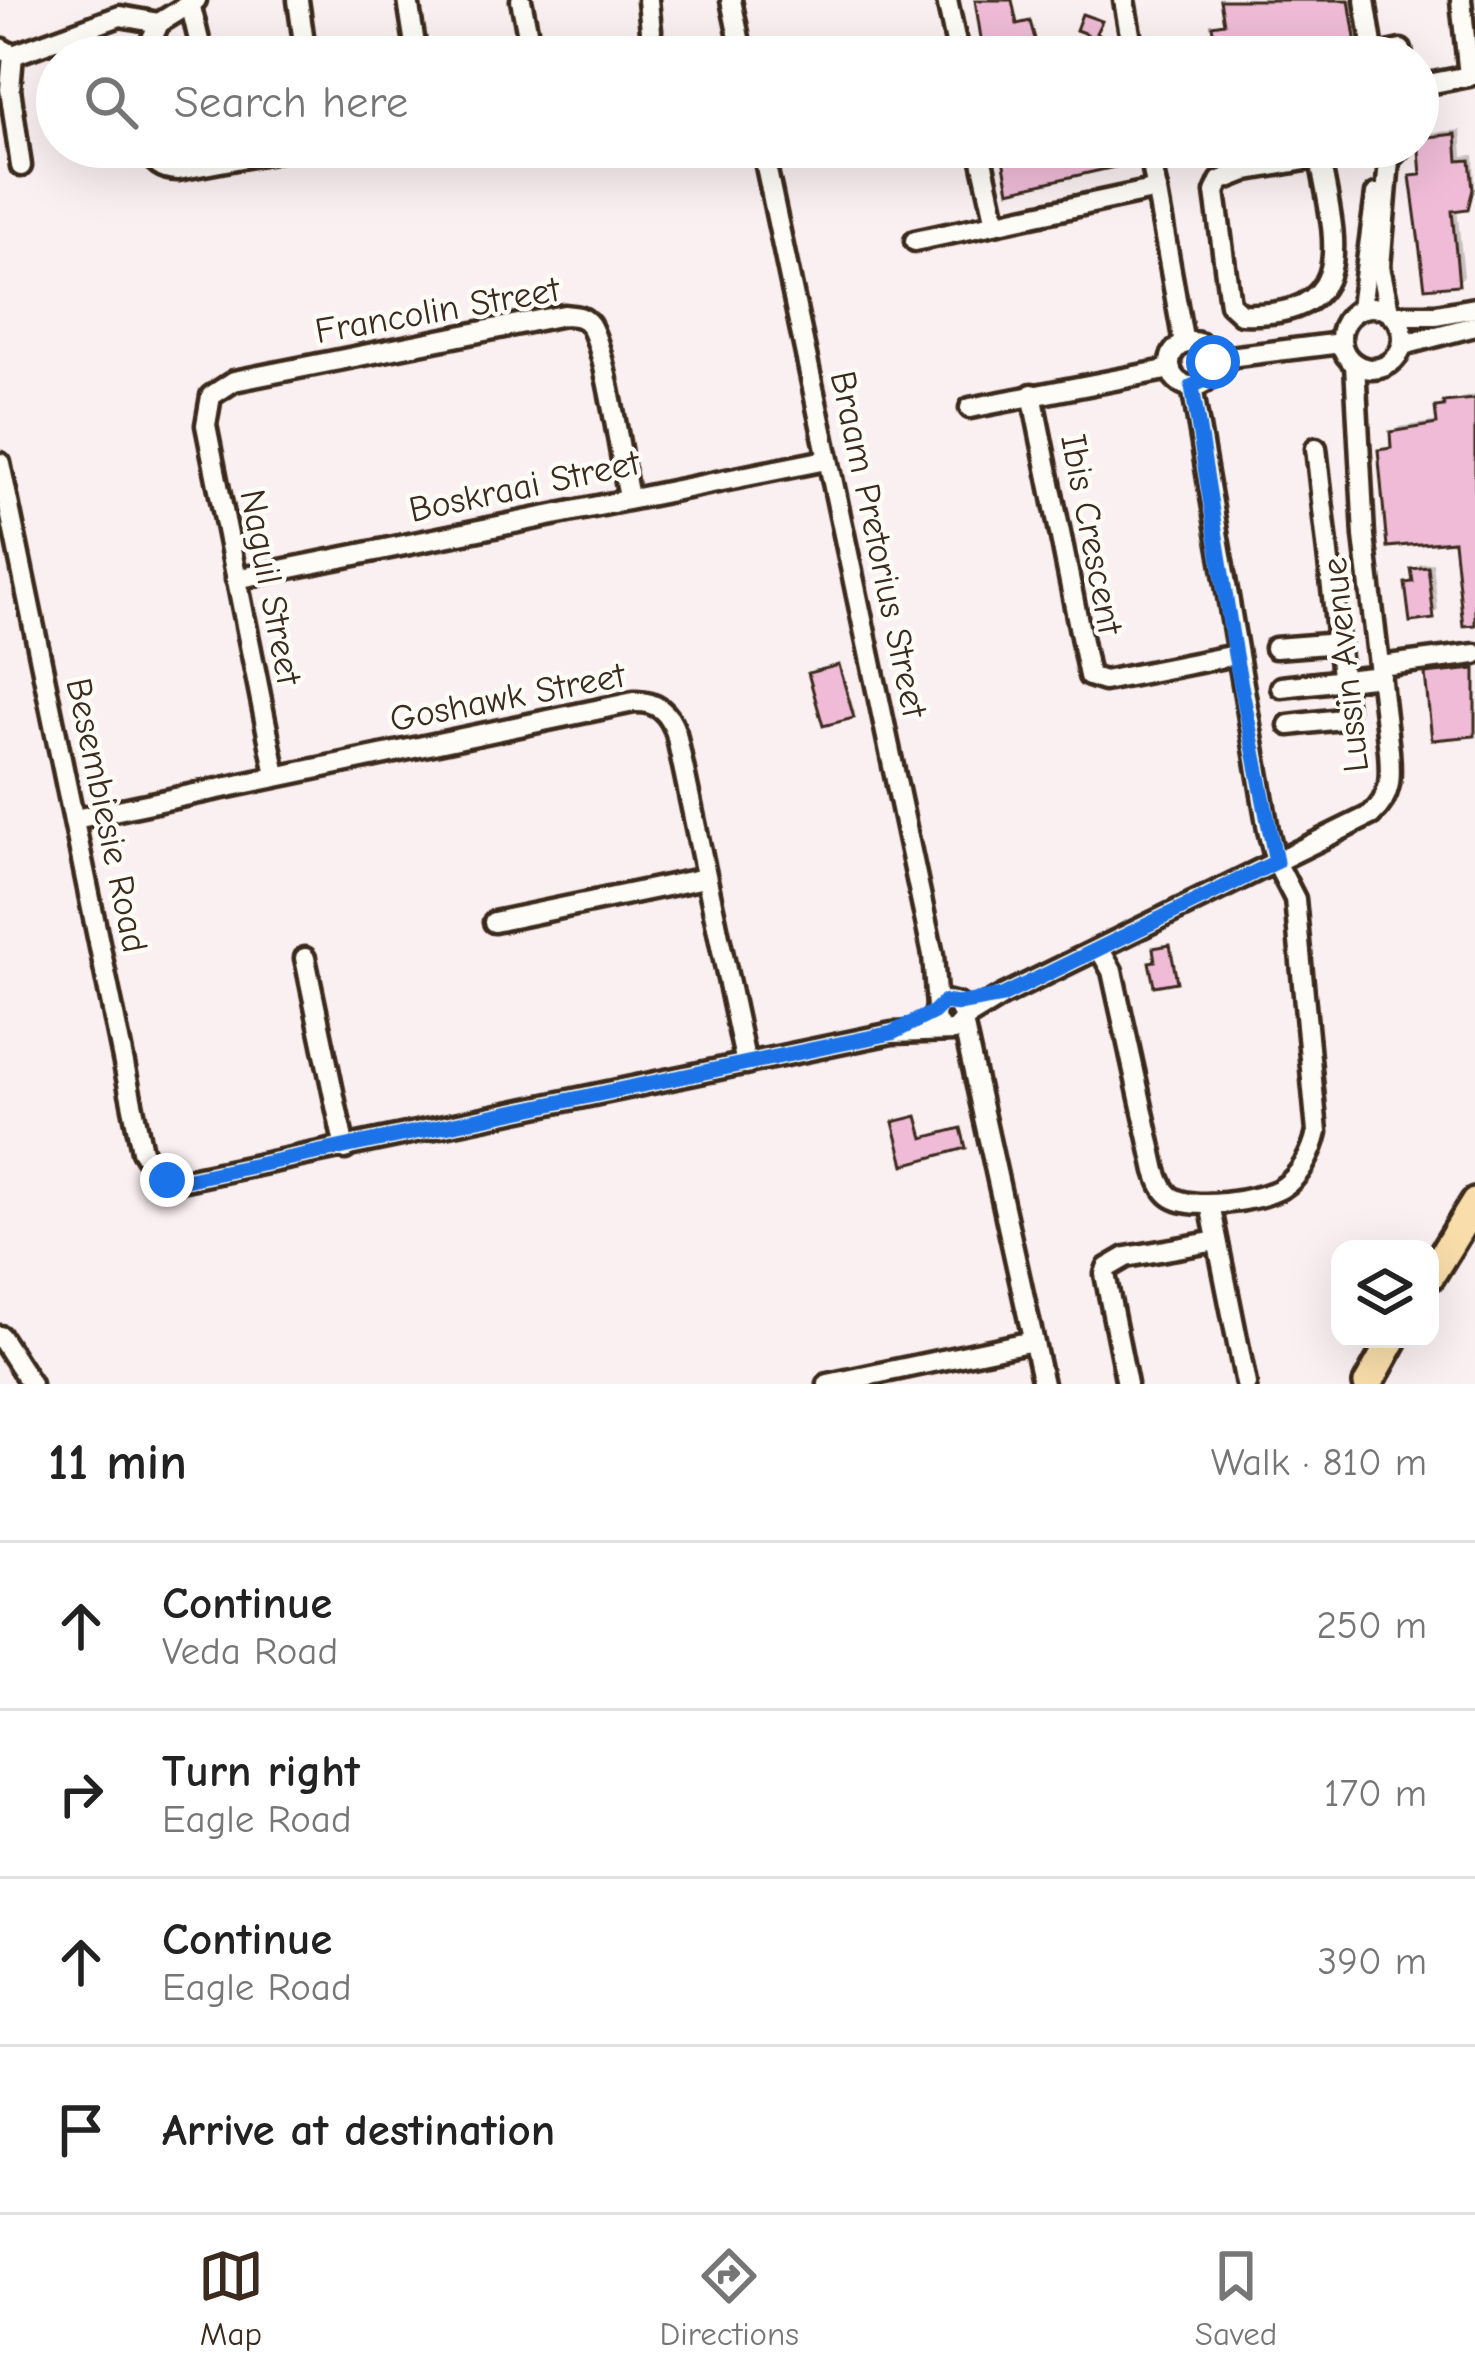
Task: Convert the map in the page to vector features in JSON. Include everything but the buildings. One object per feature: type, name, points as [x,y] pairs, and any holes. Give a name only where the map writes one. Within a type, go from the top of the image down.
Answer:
[{"type":"highway","points":[[1439,1261],[1475,1203]]},
{"type":"highway","points":[[1439,1262],[1475,1222]]},
{"type":"highway","points":[[1368,1384],[1388,1348]]},
{"type":"street","points":[[298,0],[303,36]]},
{"type":"street","points":[[408,0],[414,36]]},
{"type":"street","points":[[521,0],[527,30]]},
{"type":"street","points":[[648,0],[651,31]]},
{"type":"street","points":[[731,0],[736,36]]},
{"type":"street","points":[[947,0],[955,36]]},
{"type":"street","points":[[1124,0],[1130,36]]},
{"type":"street","points":[[1365,0],[1371,36]]},
{"type":"street","points":[[1439,82],[1469,76],[1461,0]]},
{"type":"street","points":[[153,36],[159,22],[193,2],[199,36]]},
{"type":"street","points":[[47,36],[118,8],[159,22]]},
{"type":"street","points":[[21,166],[6,52],[36,40]]},
{"type":"street","name":"Braam Pretorius Street","points":[[766,168],[934,955],[950,1016],[972,1069],[1042,1384]]},
{"type":"street","points":[[984,168],[996,223]]},
{"type":"street","points":[[1153,168],[1184,344]]},
{"type":"street","points":[[1267,168],[1225,177],[1216,187],[1230,304],[1240,314],[1297,305],[1326,282],[1336,248],[1322,168]]},
{"type":"street","points":[[1361,308],[1379,168]]},
{"type":"street","points":[[1381,168],[1379,276],[1402,329],[1402,345],[1475,326]]},
{"type":"street","points":[[915,241],[1157,189]]},
{"type":"street","points":[[1341,344],[1345,322],[1361,308],[1436,315],[1475,308]]},
{"type":"street","name":"Francolin Street","points":[[206,412],[215,391],[248,377],[564,315],[581,317],[589,324],[598,350],[629,497]]},
{"type":"street","points":[[1184,344],[1203,346],[1213,359],[1210,377],[1192,386],[1180,383],[1171,369],[1173,354],[1184,344]]},
{"type":"street","points":[[1213,359],[1341,344]]},
{"type":"street","points":[[1341,344],[1365,367]]},
{"type":"street","name":"Lussin Avenue","points":[[1276,862],[1371,815],[1384,800],[1391,776],[1364,536],[1358,398],[1365,367],[1392,362],[1402,345]]},
{"type":"street","name":"Ibis Crescent","points":[[1171,369],[1033,394],[1090,678],[1103,681],[1235,655]]},
{"type":"street","points":[[1100,950],[1112,971],[1161,1185],[1179,1201],[1210,1204],[1285,1186],[1307,1158],[1317,1132],[1294,898],[1276,862],[1235,655],[1192,386]]},
{"type":"street","points":[[970,408],[1033,394]]},
{"type":"street","name":"Naguil Street","points":[[206,412],[276,775]]},
{"type":"street","points":[[1289,724],[1345,716],[1316,448]]},
{"type":"street","name":"Boskraai Street","points":[[236,579],[826,460]]},
{"type":"street","name":"Besembiesie Road","points":[[0,463],[142,1151],[158,1176],[185,1180],[345,1149]]},
{"type":"street","points":[[1327,539],[1364,536]]},
{"type":"street","points":[[1275,648],[1339,644]]},
{"type":"street","points":[[1281,687],[1475,654]]},
{"type":"street","name":"Goshawk Street","points":[[75,819],[648,702],[666,712],[672,723],[746,1064]]},
{"type":"street","points":[[305,958],[345,1149],[892,1033],[950,1016],[1100,950],[1276,862]]},
{"type":"street","points":[[494,922],[706,878]]},
{"type":"street","points":[[1210,1204],[1246,1384]]},
{"type":"street","points":[[1127,1384],[1107,1268],[1126,1257],[1217,1241]]},
{"type":"street","points":[[0,1336],[31,1384]]},
{"type":"street","points":[[828,1384],[1033,1341]]},
{"type":"route","points":[[167,1180],[302,1159],[892,1033],[944,1002],[1002,996],[1276,862],[1235,655],[1192,386],[1208,379],[1213,362]]}]
